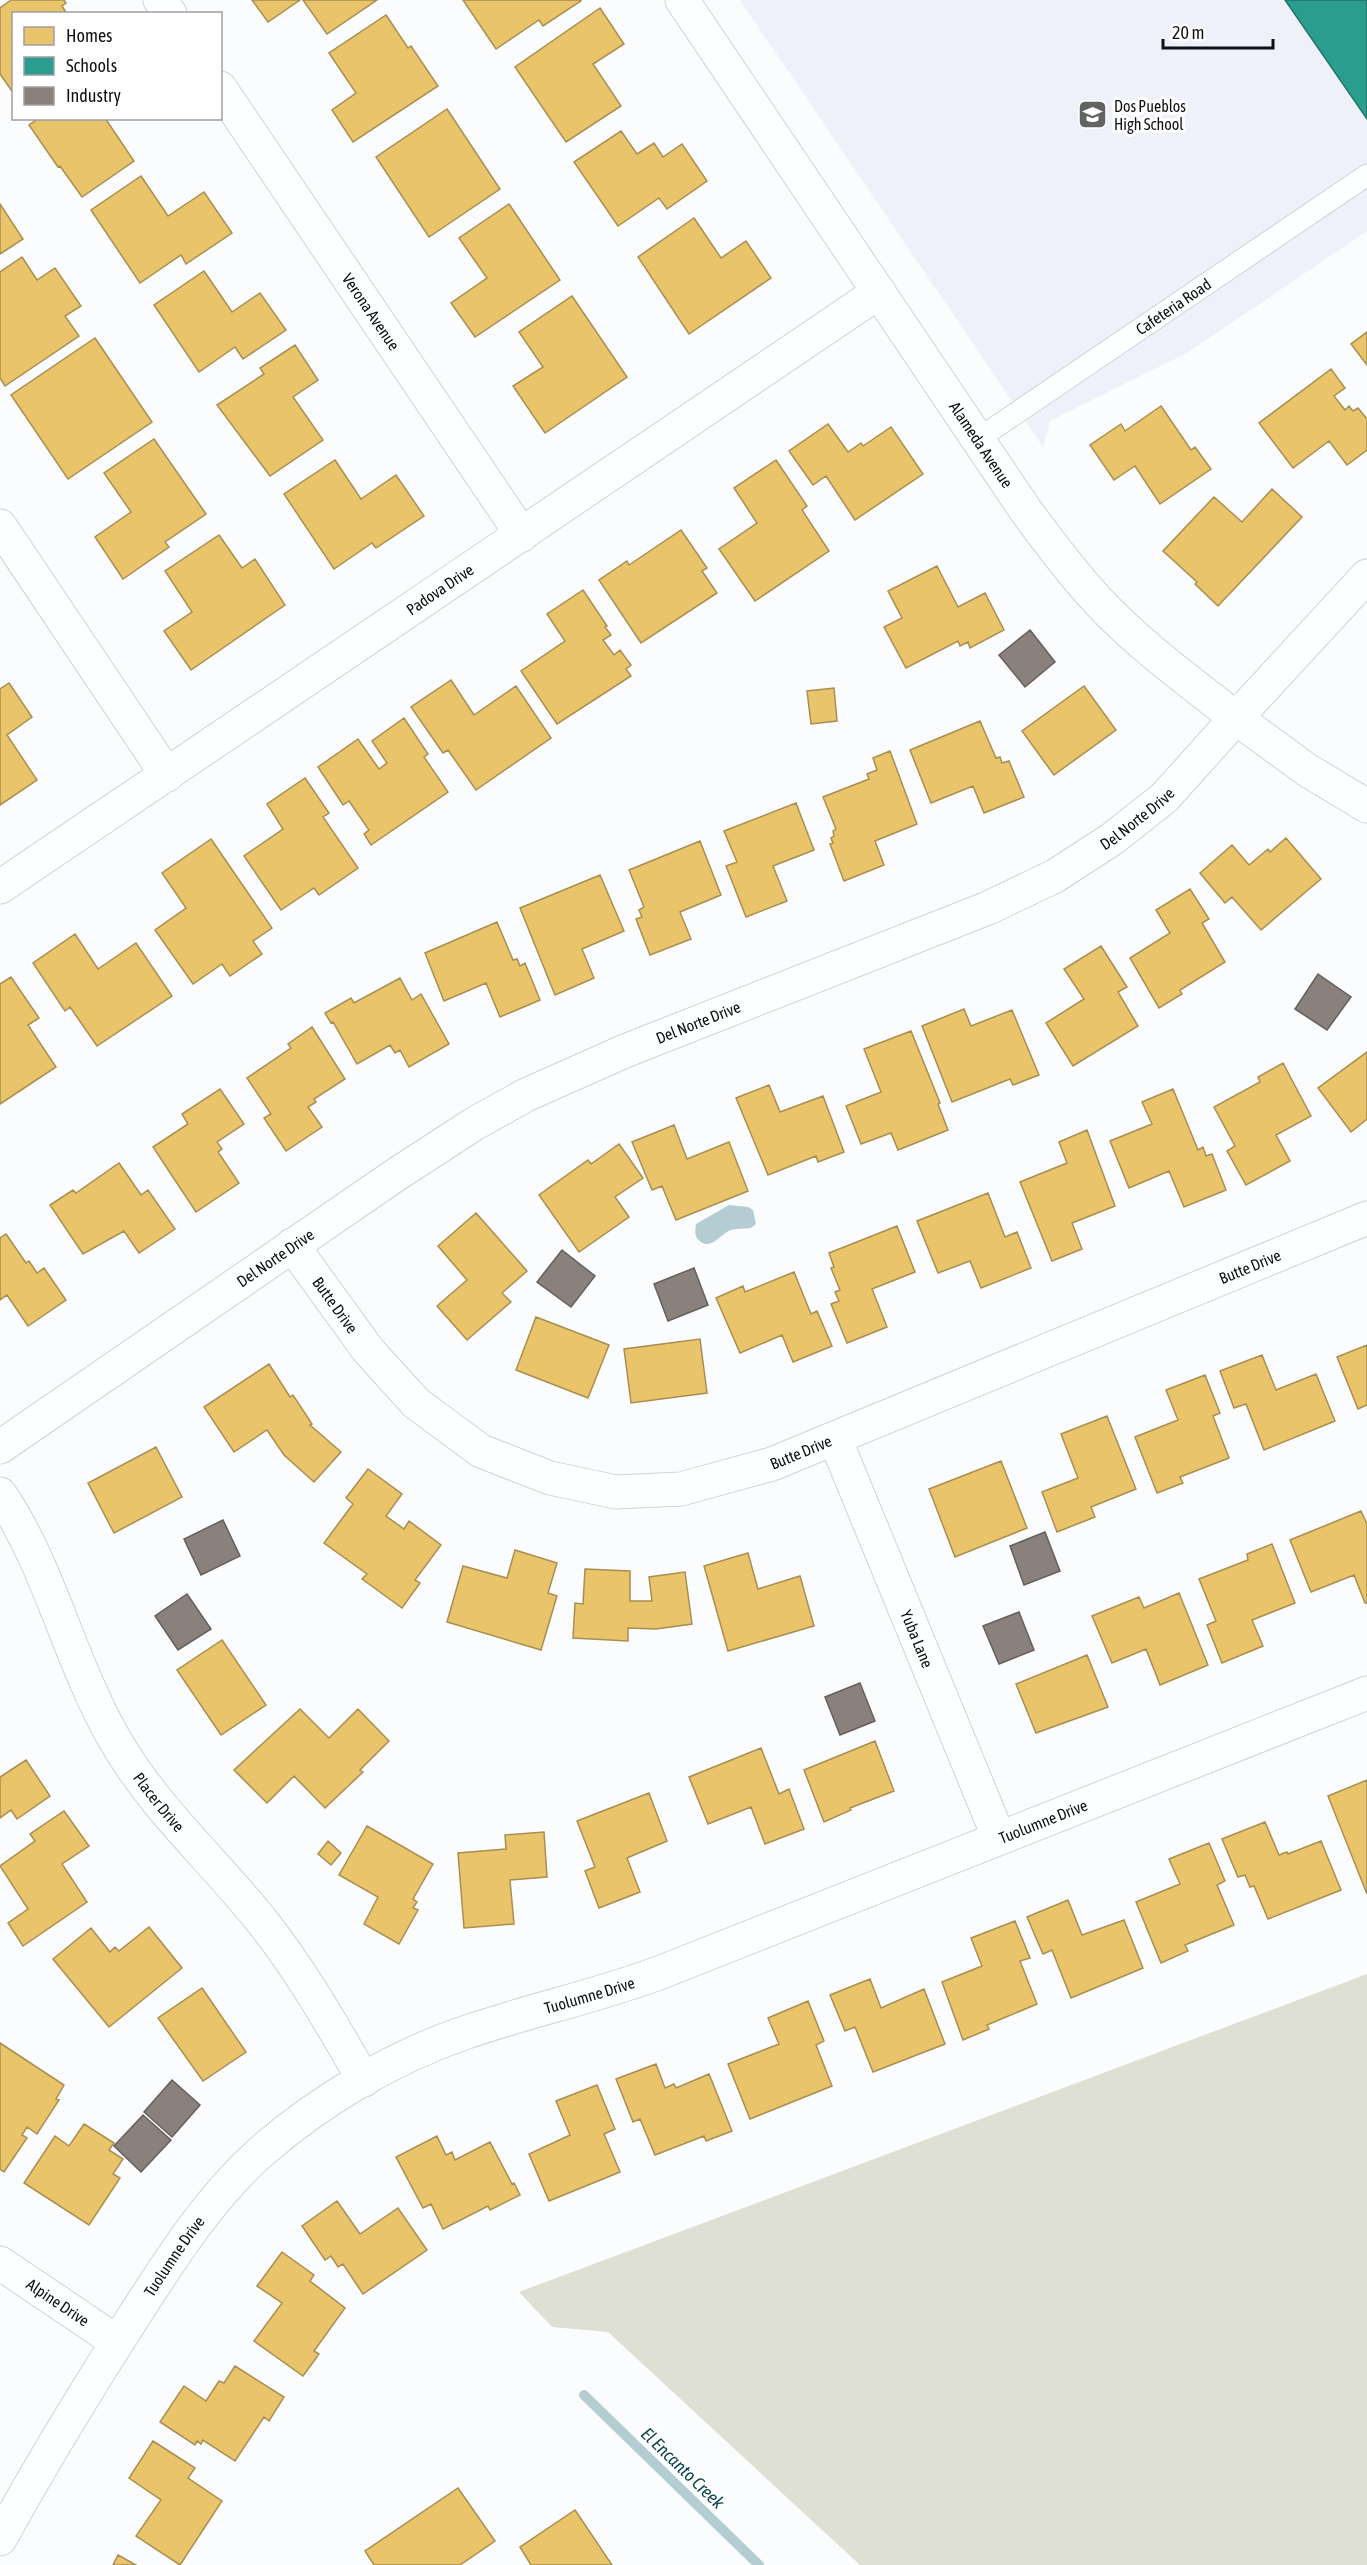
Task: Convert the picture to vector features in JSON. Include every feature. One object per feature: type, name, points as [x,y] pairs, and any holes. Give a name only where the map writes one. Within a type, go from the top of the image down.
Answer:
[{"type":"street","name":"Alameda Avenue","points":[[682,0],[1063,562],[1100,603],[1172,668],[1307,770],[1367,806]]},
{"type":"street","name":"Verona Avenue","points":[[222,91],[522,535]]},
{"type":"street","name":"Padova Drive","points":[[0,887],[879,292]]},
{"type":"street","points":[[0,526],[167,775]]},
{"type":"street","name":"Del Norte Drive","points":[[0,1447],[292,1245],[474,1124],[526,1095],[625,1051],[988,908],[1055,876],[1112,839],[1164,798],[1367,576]]},
{"type":"street","name":"Butte Drive","points":[[292,1245],[368,1350],[416,1403],[481,1451],[550,1478],[616,1492],[681,1489],[772,1464],[1367,1218]]},
{"type":"street","name":"Yuba Lane","points":[[835,1439],[999,1838]]},
{"type":"street","name":"Placer Drive","points":[[0,1494],[25,1538],[85,1679],[115,1740],[154,1798],[259,1917],[288,1954],[364,2080]]},
{"type":"street","name":"Tuolumne Drive","points":[[0,2539],[44,2459],[117,2342],[213,2200],[266,2148],[310,2114],[364,2080],[414,2052],[464,2033],[659,1973],[1367,1693]]},
{"type":"street","name":"Alpine Drive","points":[[0,2263],[117,2342]]},
{"type":"lane","name":"Cafeteria Road","points":[[978,439],[1367,175]]},
{"type":"shaded area","name":"Dos Pueblos High School","points":[[740,0],[1367,0],[1367,231],[1187,353],[1050,421],[1043,447]]},
{"type":"shaded area","points":[[1367,1974],[1367,2565],[860,2565],[608,2332],[552,2327],[519,2292]]},
{"type":"water","points":[[729,1205],[748,1207],[753,1210],[756,1224],[751,1228],[731,1230],[713,1243],[705,1244],[699,1240],[696,1234],[696,1224]]},
{"type":"building: Homes","points":[[11,0],[64,0],[66,3],[62,6],[66,12],[12,12],[12,91],[0,74],[0,8]]},
{"type":"building: Homes","points":[[252,0],[300,0],[268,22]]},
{"type":"building: Homes","points":[[303,0],[377,0],[327,34]]},
{"type":"building: Homes","points":[[463,0],[581,1],[543,26],[539,20],[496,49]]},
{"type":"building: Homes","points":[[600,8],[624,44],[593,64],[621,106],[566,142],[515,67]]},
{"type":"building: Homes","points":[[386,15],[408,48],[411,46],[438,86],[353,142],[332,110],[356,93],[329,53]]},
{"type":"building: Homes","points":[[447,109],[500,189],[429,237],[376,157]]},
{"type":"building: Homes","points":[[36,120],[106,120],[134,161],[82,197],[29,125]]},
{"type":"building: Homes","points":[[621,131],[637,154],[654,143],[663,157],[682,144],[707,181],[667,209],[659,198],[618,226],[574,162]]},
{"type":"building: Homes","points":[[141,176],[168,216],[204,192],[232,233],[186,264],[181,255],[140,283],[91,210]]},
{"type":"building: Homes","points":[[0,204],[23,239],[0,254]]},
{"type":"building: Homes","points":[[509,204],[560,280],[475,337],[451,303],[487,278],[459,238]]},
{"type":"building: Homes","points":[[694,218],[721,258],[746,241],[771,278],[689,334],[638,257]]},
{"type":"building: Homes","points":[[22,257],[37,280],[55,268],[81,306],[65,316],[79,336],[5,386],[0,378],[0,272]]},
{"type":"building: Homes","points":[[204,271],[232,312],[260,293],[286,330],[243,359],[235,347],[199,372],[154,305]]},
{"type":"building: Homes","points":[[572,296],[627,377],[545,433],[513,386],[543,367],[519,332]]},
{"type":"building: Homes","points":[[1367,332],[1367,365],[1351,344]]},
{"type":"building: Homes","points":[[95,338],[152,422],[68,479],[11,395]]},
{"type":"building: Homes","points":[[295,345],[318,380],[293,397],[323,440],[270,476],[217,405],[264,374],[260,368]]},
{"type":"building: Homes","points":[[1331,369],[1345,388],[1334,396],[1345,410],[1349,406],[1353,411],[1358,408],[1367,419],[1367,450],[1347,465],[1329,441],[1293,468],[1259,423]]},
{"type":"building: Homes","points":[[1161,406],[1191,450],[1195,447],[1211,469],[1160,504],[1135,466],[1114,480],[1090,445],[1121,424],[1125,431]]},
{"type":"building: Homes","points":[[828,424],[848,452],[861,443],[863,446],[891,427],[923,474],[855,520],[826,476],[813,485],[789,451]]},
{"type":"building: Homes","points":[[154,439],[206,514],[165,542],[169,547],[123,579],[95,537],[131,512],[104,473]]},
{"type":"building: Homes","points":[[335,460],[361,499],[396,475],[424,516],[376,548],[372,543],[334,569],[284,494]]},
{"type":"building: Homes","points":[[776,460],[807,506],[802,510],[829,551],[755,601],[719,549],[757,523],[734,488]]},
{"type":"building: Homes","points":[[1272,489],[1302,517],[1218,606],[1195,584],[1197,582],[1163,551],[1214,497],[1242,522]]},
{"type":"building: Homes","points":[[681,530],[707,568],[702,571],[717,593],[641,643],[599,580],[627,561],[629,565]]},
{"type":"building: Homes","points":[[219,535],[242,568],[255,559],[285,605],[191,670],[164,631],[192,612],[165,571]]},
{"type":"building: Homes","points":[[937,566],[958,607],[985,593],[1004,630],[970,648],[968,642],[960,646],[958,641],[906,668],[884,627],[902,618],[888,591]]},
{"type":"building: Homes","points":[[583,590],[611,635],[603,640],[614,655],[620,650],[631,665],[626,669],[631,676],[557,724],[521,671],[565,641],[547,614]]},
{"type":"building: Homes","points":[[451,680],[474,715],[516,686],[551,738],[476,790],[448,750],[443,753],[411,707]]},
{"type":"building: Homes","points":[[9,683],[32,717],[7,735],[37,780],[0,805],[0,689]]},
{"type":"building: Homes","points":[[1084,686],[1116,730],[1054,775],[1022,731]]},
{"type":"building: Homes","points":[[834,688],[837,721],[811,724],[807,691]]},
{"type":"building: Homes","points":[[404,718],[428,754],[424,757],[448,792],[371,845],[364,834],[369,830],[349,801],[343,805],[318,767],[358,739],[379,769],[387,763],[372,741]]},
{"type":"building: Homes","points":[[980,721],[996,758],[1000,757],[1002,763],[1009,761],[1024,797],[984,813],[973,786],[931,803],[910,750]]},
{"type":"building: Homes","points":[[890,751],[917,824],[875,841],[884,865],[844,881],[830,844],[833,843],[831,838],[836,829],[823,797],[869,779],[867,774],[877,770],[873,758]]},
{"type":"building: Homes","points":[[305,778],[329,813],[323,817],[358,868],[319,895],[314,888],[281,910],[244,856],[283,829],[267,804]]},
{"type":"building: Homes","points":[[796,803],[814,850],[773,866],[787,901],[746,917],[726,866],[737,862],[724,831]]},
{"type":"building: Homes","points":[[1286,838],[1321,879],[1261,930],[1232,897],[1225,903],[1200,873],[1232,845],[1249,865],[1268,849],[1270,852]]},
{"type":"building: Homes","points":[[211,839],[272,928],[253,941],[262,954],[230,976],[222,964],[193,984],[155,930],[186,908],[162,873]]},
{"type":"building: Homes","points":[[700,841],[721,895],[680,912],[691,939],[650,955],[636,919],[642,917],[639,910],[644,907],[629,870]]},
{"type":"building: Homes","points":[[600,875],[624,931],[582,949],[594,978],[555,995],[520,908]]},
{"type":"building: Homes","points":[[1190,889],[1209,919],[1202,923],[1225,962],[1180,990],[1182,994],[1159,1008],[1130,958],[1170,933],[1156,910]]},
{"type":"building: Homes","points":[[497,922],[513,960],[517,959],[520,966],[525,963],[540,1000],[500,1017],[486,983],[444,1001],[425,953]]},
{"type":"building: Homes","points":[[75,934],[98,969],[136,943],[172,996],[97,1046],[70,1007],[65,1011],[33,963]]},
{"type":"building: Homes","points":[[1101,946],[1127,987],[1118,992],[1138,1026],[1073,1066],[1046,1023],[1084,999],[1064,969]]},
{"type":"building: Homes","points":[[11,977],[39,1018],[28,1025],[56,1067],[0,1104],[0,984]]},
{"type":"building: Homes","points":[[400,978],[412,1000],[421,994],[449,1044],[409,1067],[400,1050],[395,1053],[390,1045],[357,1064],[333,1022],[331,1023],[325,1013],[351,998],[354,1003]]},
{"type":"building: Homes","points":[[964,1009],[971,1026],[1012,1010],[1039,1075],[1013,1085],[1010,1079],[952,1102],[922,1026]]},
{"type":"building: Homes","points":[[312,1027],[345,1079],[314,1099],[316,1102],[308,1107],[322,1127],[286,1151],[264,1118],[271,1114],[247,1078],[291,1048],[288,1044]]},
{"type":"building: Homes","points":[[911,1031],[940,1103],[938,1104],[948,1130],[898,1150],[891,1133],[861,1144],[846,1106],[881,1092],[864,1049]]},
{"type":"building: Homes","points":[[1367,1052],[1367,1119],[1351,1132],[1318,1088]]},
{"type":"building: Homes","points":[[1283,1063],[1311,1116],[1276,1135],[1290,1161],[1246,1185],[1227,1151],[1235,1146],[1214,1107],[1260,1082],[1258,1077]]},
{"type":"building: Homes","points":[[769,1085],[780,1112],[823,1096],[844,1152],[818,1162],[816,1156],[768,1175],[736,1098]]},
{"type":"building: Homes","points":[[220,1089],[244,1124],[217,1142],[222,1149],[218,1152],[239,1183],[196,1212],[153,1147],[188,1124],[182,1114]]},
{"type":"building: Homes","points":[[1173,1089],[1198,1150],[1203,1147],[1206,1156],[1212,1154],[1226,1190],[1184,1207],[1169,1171],[1129,1188],[1110,1141],[1152,1124],[1142,1102]]},
{"type":"building: Homes","points":[[674,1125],[687,1159],[729,1142],[748,1191],[676,1220],[662,1186],[652,1190],[632,1142]]},
{"type":"building: Homes","points":[[1087,1130],[1115,1206],[1072,1223],[1082,1249],[1052,1261],[1020,1182],[1067,1163],[1059,1142]]},
{"type":"building: Homes","points":[[619,1144],[643,1178],[615,1197],[629,1217],[579,1252],[539,1195],[588,1160],[591,1164]]},
{"type":"building: Homes","points":[[119,1163],[141,1195],[148,1190],[175,1229],[139,1253],[124,1231],[83,1254],[50,1205],[73,1190],[76,1193]]},
{"type":"building: Homes","points":[[988,1193],[1005,1237],[1017,1232],[1031,1268],[981,1288],[970,1261],[938,1273],[917,1221]]},
{"type":"building: Homes","points":[[476,1213],[527,1271],[502,1293],[511,1302],[467,1340],[437,1306],[467,1280],[438,1246]]},
{"type":"building: Homes","points":[[897,1226],[915,1272],[872,1289],[887,1327],[847,1343],[831,1304],[839,1301],[835,1292],[840,1290],[831,1268],[834,1267],[829,1253]]},
{"type":"building: Homes","points":[[6,1234],[26,1263],[29,1261],[37,1273],[44,1268],[66,1300],[28,1326],[7,1295],[0,1300],[0,1238]]},
{"type":"building: Homes","points":[[794,1272],[811,1314],[817,1311],[832,1346],[793,1362],[782,1335],[740,1353],[716,1298],[743,1286],[745,1292]]},
{"type":"building: Homes","points":[[536,1317],[609,1345],[588,1398],[516,1370]]},
{"type":"building: Homes","points":[[700,1339],[707,1393],[631,1403],[624,1349]]},
{"type":"building: Homes","points":[[1367,1345],[1367,1405],[1358,1409],[1337,1357]]},
{"type":"building: Homes","points":[[1262,1355],[1276,1390],[1316,1374],[1335,1421],[1264,1450],[1246,1404],[1234,1408],[1220,1371]]},
{"type":"building: Homes","points":[[269,1364],[290,1397],[293,1395],[312,1424],[310,1425],[341,1452],[314,1482],[284,1455],[267,1430],[234,1452],[204,1407]]},
{"type":"building: Homes","points":[[1205,1375],[1220,1413],[1213,1416],[1229,1458],[1180,1477],[1183,1483],[1157,1493],[1135,1437],[1178,1420],[1166,1390]]},
{"type":"building: Homes","points":[[1107,1416],[1136,1489],[1091,1507],[1095,1517],[1057,1532],[1042,1492],[1078,1478],[1061,1434]]},
{"type":"building: Homes","points":[[156,1447],[182,1497],[114,1533],[88,1483]]},
{"type":"building: Homes","points":[[1001,1461],[1027,1528],[955,1557],[929,1489]]},
{"type":"building: Homes","points":[[368,1469],[402,1494],[386,1516],[404,1529],[409,1521],[441,1545],[415,1580],[420,1583],[402,1608],[362,1579],[367,1574],[324,1543],[353,1504],[346,1498]]},
{"type":"building: Homes","points":[[1361,1511],[1367,1524],[1367,1603],[1365,1603],[1354,1575],[1311,1592],[1290,1540]]},
{"type":"building: Homes","points":[[1272,1544],[1295,1603],[1252,1620],[1263,1646],[1222,1663],[1207,1625],[1216,1621],[1199,1579],[1248,1560],[1247,1554]]},
{"type":"building: Homes","points":[[515,1550],[557,1563],[548,1593],[557,1596],[541,1650],[447,1622],[463,1566],[507,1578]]},
{"type":"building: Homes","points":[[748,1553],[758,1589],[800,1576],[814,1626],[728,1651],[704,1566]]},
{"type":"building: Homes","points":[[585,1569],[630,1571],[630,1601],[652,1601],[649,1577],[685,1572],[692,1624],[656,1629],[628,1628],[628,1641],[573,1638],[575,1603],[583,1604]]},
{"type":"building: Homes","points":[[1179,1593],[1208,1665],[1160,1685],[1146,1649],[1112,1663],[1092,1616],[1139,1597],[1144,1608]]},
{"type":"building: Homes","points":[[222,1640],[266,1705],[221,1735],[177,1670]]},
{"type":"building: Homes","points":[[1087,1655],[1108,1707],[1036,1733],[1016,1684]]},
{"type":"building: Homes","points":[[300,1709],[329,1738],[358,1709],[389,1741],[360,1770],[363,1772],[325,1808],[294,1776],[267,1803],[234,1770]]},
{"type":"building: Homes","points":[[875,1741],[894,1791],[850,1808],[851,1810],[824,1822],[804,1770]]},
{"type":"building: Homes","points":[[761,1748],[779,1794],[789,1789],[804,1829],[765,1844],[751,1807],[708,1824],[689,1777]]},
{"type":"building: Homes","points":[[26,1760],[50,1796],[17,1819],[11,1810],[0,1818],[0,1777]]},
{"type":"building: Homes","points":[[1367,1780],[1367,1894],[1328,1796]]},
{"type":"building: Homes","points":[[649,1793],[667,1841],[627,1858],[640,1892],[599,1908],[585,1871],[595,1867],[577,1821]]},
{"type":"building: Homes","points":[[64,1811],[89,1846],[62,1864],[87,1902],[23,1946],[8,1923],[28,1909],[0,1866],[35,1841],[30,1834]]},
{"type":"building: Homes","points":[[1265,1822],[1279,1855],[1287,1852],[1288,1854],[1321,1841],[1341,1890],[1268,1919],[1254,1886],[1250,1887],[1245,1875],[1238,1877],[1222,1839]]},
{"type":"building: Homes","points":[[367,1826],[433,1864],[413,1899],[417,1902],[413,1908],[418,1910],[399,1944],[364,1924],[378,1897],[339,1875]]},
{"type":"building: Homes","points":[[544,1832],[547,1877],[510,1880],[514,1924],[464,1928],[458,1853],[506,1849],[505,1835]]},
{"type":"building: Homes","points":[[328,1841],[341,1853],[331,1865],[318,1854]]},
{"type":"building: Homes","points":[[1209,1843],[1225,1881],[1217,1885],[1234,1925],[1185,1945],[1188,1951],[1161,1963],[1136,1902],[1180,1884],[1169,1859]]},
{"type":"building: Homes","points":[[1068,1900],[1082,1935],[1124,1920],[1143,1968],[1071,1998],[1052,1950],[1043,1954],[1027,1917]]},
{"type":"building: Homes","points":[[1015,1921],[1030,1958],[1020,1961],[1037,2004],[987,2025],[989,2029],[963,2040],[942,1982],[982,1966],[971,1938]]},
{"type":"building: Homes","points":[[149,1927],[182,1968],[109,2027],[53,1959],[91,1928],[110,1952],[115,1947],[119,1951]]},
{"type":"building: Homes","points":[[870,1979],[881,2008],[924,1989],[945,2044],[873,2072],[855,2027],[845,2031],[830,1995]]},
{"type":"building: Homes","points":[[202,1988],[246,2052],[203,2081],[158,2018]]},
{"type":"building: Homes","points":[[808,2001],[824,2041],[816,2045],[832,2086],[750,2119],[728,2064],[779,2044],[768,2018]]},
{"type":"building: Homes","points":[[0,2043],[64,2085],[56,2099],[59,2100],[37,2134],[27,2127],[22,2135],[27,2138],[4,2172],[0,2169]]},
{"type":"building: Homes","points":[[656,2064],[665,2088],[674,2084],[676,2088],[709,2074],[732,2131],[706,2141],[704,2136],[655,2155],[640,2119],[633,2122],[616,2079]]},
{"type":"building: Homes","points":[[597,2085],[615,2129],[604,2134],[620,2172],[549,2201],[529,2154],[570,2135],[556,2101]]},
{"type":"building: Homes","points":[[84,2124],[114,2143],[109,2150],[123,2159],[113,2174],[120,2178],[89,2225],[24,2183],[55,2136],[69,2146]]},
{"type":"building: Homes","points":[[437,2136],[446,2155],[452,2152],[455,2160],[490,2142],[520,2195],[490,2210],[488,2206],[443,2229],[431,2204],[423,2208],[396,2157]]},
{"type":"building: Homes","points":[[337,2201],[360,2234],[398,2208],[427,2250],[363,2294],[343,2264],[338,2267],[331,2256],[325,2260],[302,2226]]},
{"type":"building: Homes","points":[[282,2252],[314,2275],[310,2281],[345,2308],[314,2351],[319,2354],[303,2376],[254,2341],[282,2303],[257,2286]]},
{"type":"building: Homes","points":[[235,2366],[284,2397],[269,2421],[264,2417],[235,2461],[203,2440],[201,2444],[197,2441],[195,2445],[160,2422],[184,2386],[206,2401],[219,2381],[224,2383]]},
{"type":"building: Homes","points":[[153,2441],[195,2468],[188,2478],[222,2501],[180,2565],[136,2536],[161,2500],[129,2478]]},
{"type":"building: Homes","points":[[458,2488],[495,2541],[460,2565],[374,2565],[365,2551]]},
{"type":"building: Homes","points":[[575,2510],[612,2565],[531,2565],[520,2547]]},
{"type":"building: Homes","points":[[118,2555],[136,2565],[113,2565]]},
{"type":"building: Schools","points":[[1285,0],[1367,0],[1367,119]]},
{"type":"building: Industry","points":[[1030,630],[1055,662],[1025,687],[999,655]]},
{"type":"building: Industry","points":[[1318,974],[1351,997],[1327,1030],[1295,1009]]},
{"type":"building: Industry","points":[[562,1250],[595,1276],[571,1307],[537,1282]]},
{"type":"building: Industry","points":[[694,1268],[708,1305],[668,1321],[654,1284]]},
{"type":"building: Industry","points":[[223,1520],[240,1556],[201,1575],[184,1539]]},
{"type":"building: Industry","points":[[1045,1532],[1060,1571],[1024,1585],[1010,1546]]},
{"type":"building: Industry","points":[[187,1594],[211,1629],[178,1650],[155,1616]]},
{"type":"building: Industry","points":[[1019,1612],[1034,1650],[999,1664],[983,1626]]},
{"type":"building: Industry","points":[[860,1683],[875,1721],[840,1735],[825,1697]]},
{"type":"building: Industry","points":[[172,2080],[200,2105],[172,2137],[144,2112]]},
{"type":"building: Industry","points":[[143,2115],[171,2140],[141,2172],[114,2146]]},
{"type":"waterway","name":"El Encanto Creek","points":[[584,2395],[759,2565]]},
{"type":"place","name":"Dos Pueblos High School","points":[[1093,115]]}]
